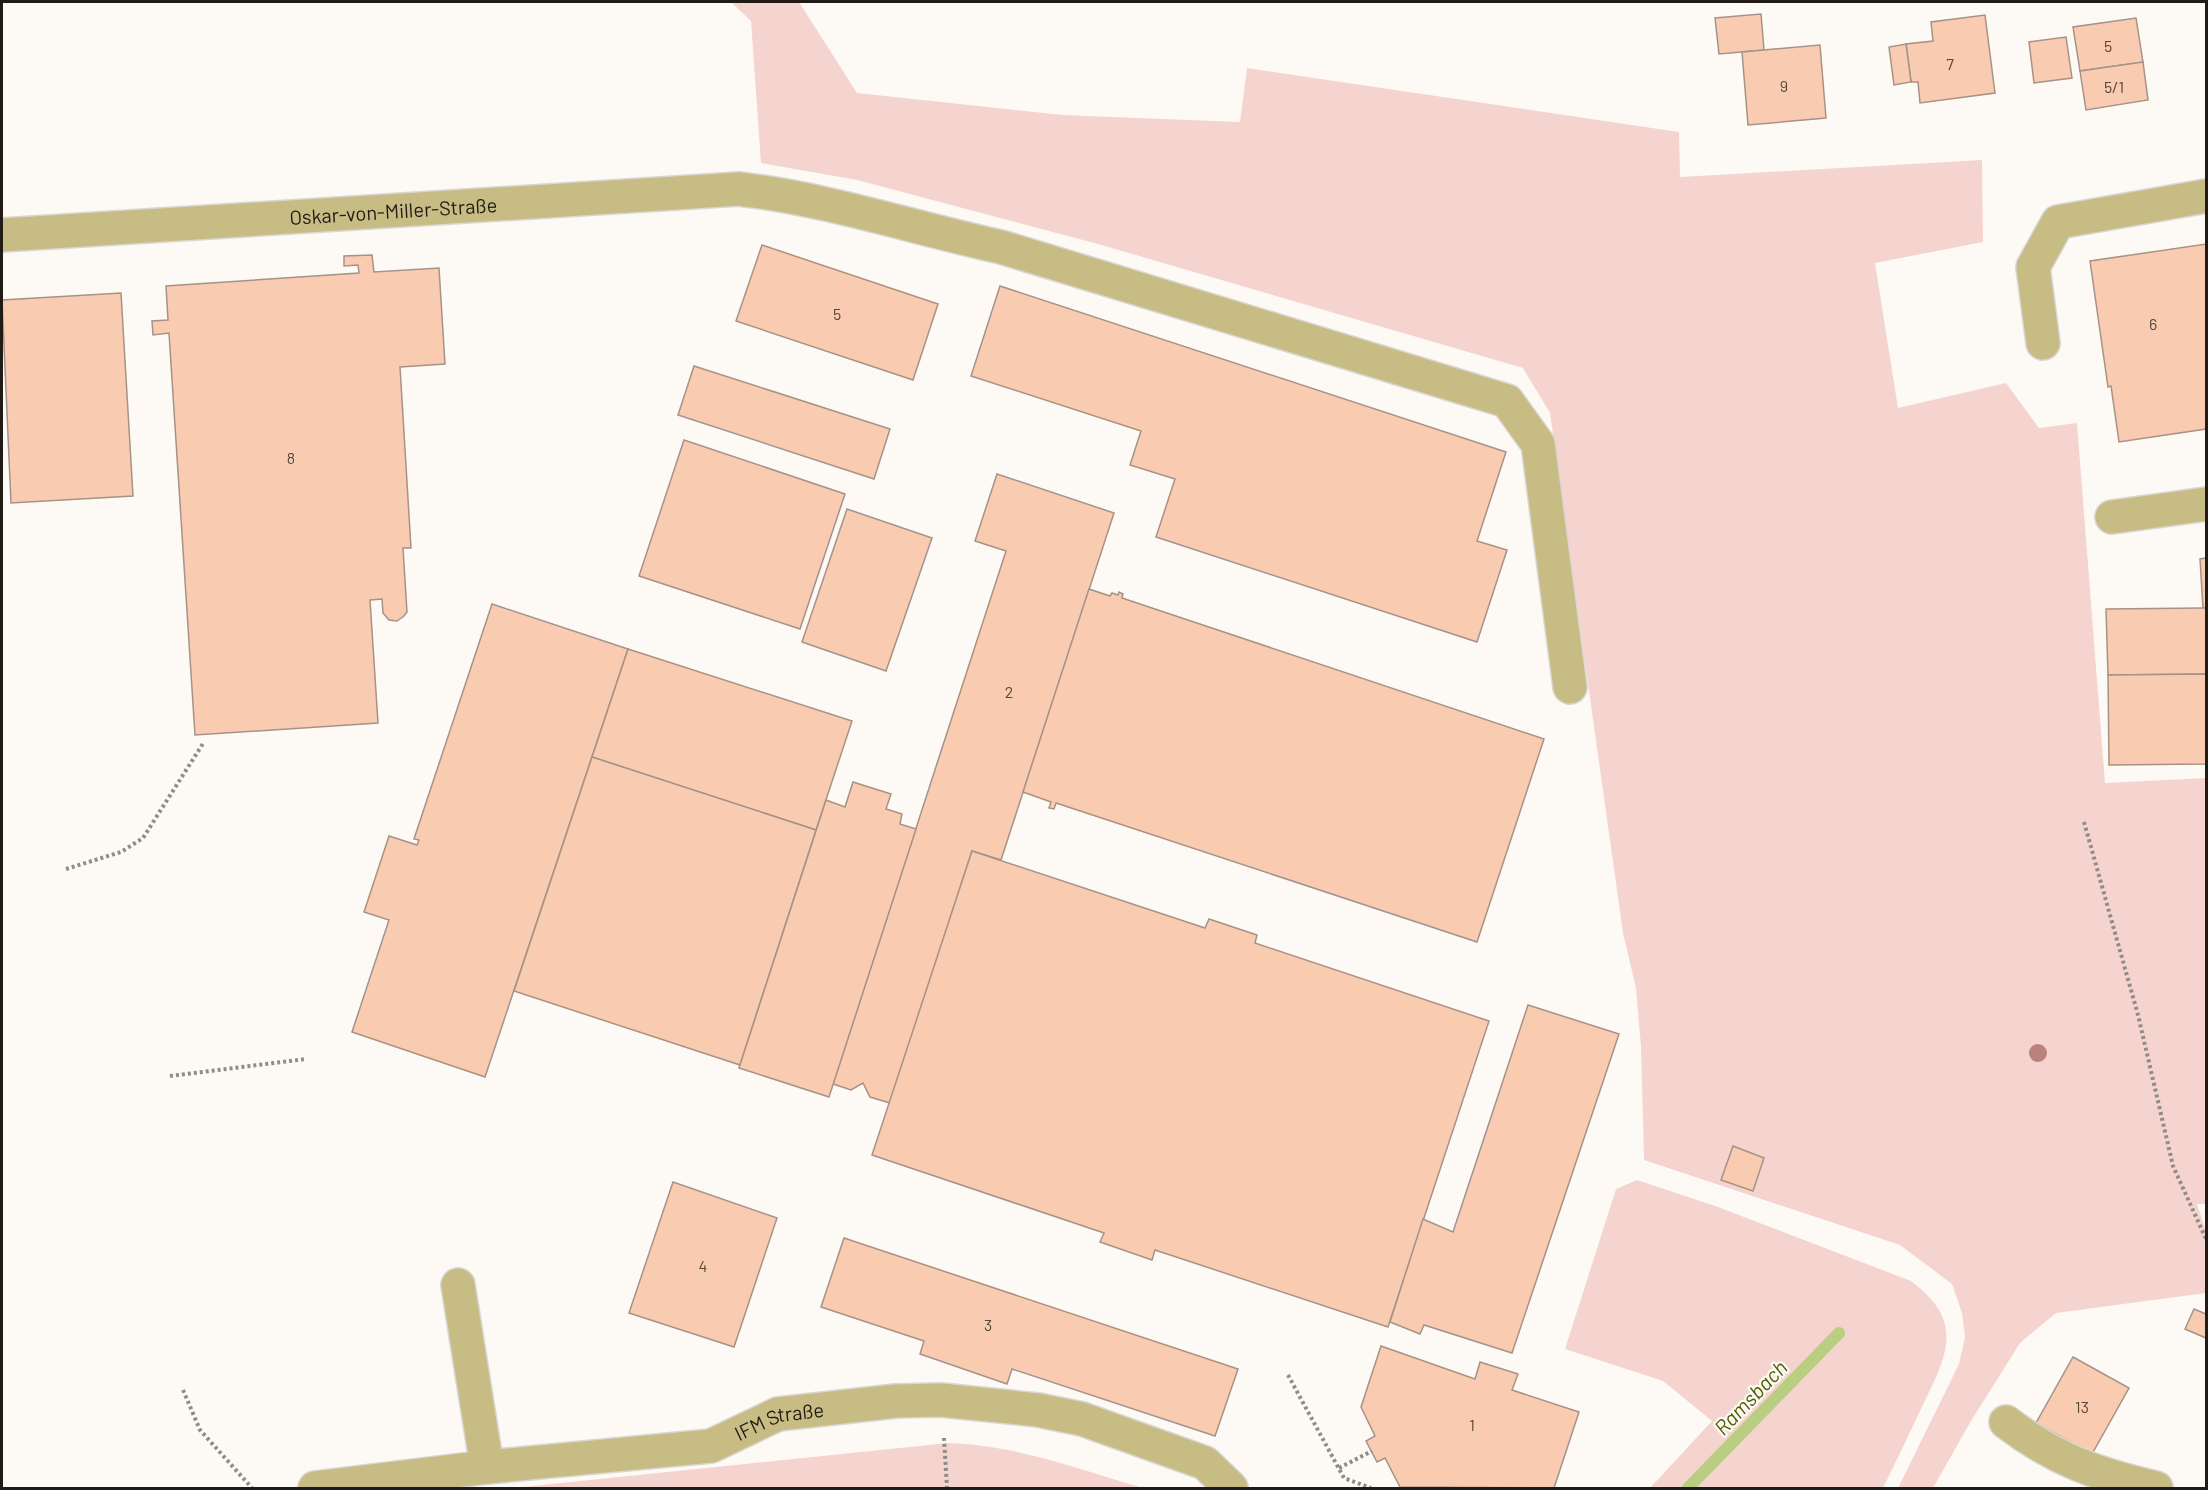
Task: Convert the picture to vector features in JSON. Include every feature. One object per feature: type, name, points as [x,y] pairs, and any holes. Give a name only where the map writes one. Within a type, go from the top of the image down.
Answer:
[{"type":"street","name":"Oskar-von-Miller-Straße","points":[[2,235],[739,189],[783,194],[917,229],[1001,247],[1506,401],[1538,444],[1570,687]]},
{"type":"street","points":[[2043,344],[2033,267],[2058,222],[2206,196]]},
{"type":"street","points":[[2112,518],[2206,504]]},
{"type":"street","points":[[458,1285],[487,1467]]},
{"type":"street","name":"IFM Straße","points":[[315,1488],[487,1467],[711,1446],[778,1414],[896,1401],[941,1400],[1038,1410],[1082,1419],[1205,1463],[1231,1488]]},
{"type":"street","points":[[2006,1422],[2035,1444],[2098,1474],[2156,1488]]},
{"type":"path","points":[[66,869],[121,852],[142,838],[204,742]]},
{"type":"path","points":[[2084,822],[2138,1015],[2173,1166],[2206,1239]]},
{"type":"path","points":[[170,1076],[306,1059]]},
{"type":"path","points":[[1288,1375],[1344,1478],[1371,1488]]},
{"type":"path","points":[[183,1390],[200,1430],[252,1488]]},
{"type":"path","points":[[941,1400],[947,1488]]},
{"type":"path","points":[[1339,1468],[1372,1451]]},
{"type":"shaded area","points":[[731,2],[799,2],[857,93],[1062,115],[1240,122],[1247,68],[1679,132],[1680,177],[1982,160],[1983,242],[1875,263],[1898,408],[2006,383],[2039,428],[2077,423],[2105,783],[2206,778],[2206,1204],[2197,1204],[2206,1231],[2206,1293],[2056,1313],[2020,1343],[1971,1421],[1933,1488],[1898,1488],[1959,1364],[1965,1337],[1962,1313],[1952,1284],[1900,1245],[1644,1160],[1641,1047],[1636,988],[1623,933],[1550,413],[1523,368],[1098,244],[857,180],[761,163],[751,21]]},
{"type":"shaded area","points":[[1637,1180],[1718,1207],[1911,1281],[1929,1296],[1940,1311],[1945,1326],[1944,1356],[1883,1488],[1650,1488],[1712,1421],[1663,1381],[1565,1349],[1616,1189]]},
{"type":"shaded area","points":[[948,1443],[1023,1453],[1143,1488],[513,1488]]},
{"type":"building","points":[[1761,14],[1764,50],[1719,54],[1715,18]]},
{"type":"building","points":[[1985,15],[1995,93],[1920,103],[1918,82],[1911,82],[1906,44],[1933,41],[1931,22]]},
{"type":"building","points":[[2136,18],[2143,62],[2080,71],[2073,27]]},
{"type":"building","points":[[2066,37],[2072,78],[2034,83],[2029,42]]},
{"type":"building","points":[[1906,44],[1911,82],[1894,85],[1889,47]]},
{"type":"building","points":[[1820,45],[1826,118],[1748,125],[1742,52]]},
{"type":"building","points":[[2143,62],[2148,100],[2086,110],[2080,71]]},
{"type":"building","points":[[2206,244],[2206,429],[2119,442],[2111,386],[2108,387],[2090,261]]},
{"type":"building","points":[[762,245],[938,304],[913,380],[736,321]]},
{"type":"building","points":[[372,255],[374,272],[439,268],[445,364],[400,367],[411,548],[403,548],[407,612],[404,616],[397,621],[389,620],[383,613],[382,599],[370,600],[378,723],[195,735],[169,333],[153,335],[152,321],[168,320],[166,286],[359,273],[358,265],[344,266],[344,256]]},
{"type":"building","points":[[1000,286],[1506,452],[1477,541],[1507,550],[1477,642],[1156,537],[1175,479],[1130,465],[1141,431],[971,376]]},
{"type":"building","points":[[121,293],[133,496],[11,503],[2,300]]},
{"type":"building","points":[[694,366],[890,429],[874,479],[678,415]]},
{"type":"building","points":[[684,440],[845,494],[800,629],[639,576]]},
{"type":"building","points":[[997,474],[1114,513],[1001,860],[972,851],[890,1103],[870,1097],[863,1083],[851,1090],[833,1084],[1006,551],[975,541]]},
{"type":"building","points":[[847,509],[932,538],[886,671],[802,642]]},
{"type":"building","points":[[2206,558],[2206,608],[2203,608],[2200,559]]},
{"type":"building","points":[[1089,589],[1110,596],[1112,593],[1118,595],[1119,592],[1123,594],[1122,598],[1544,739],[1477,942],[1056,803],[1054,809],[1049,808],[1051,802],[1023,792]]},
{"type":"building","points":[[492,604],[628,649],[485,1077],[352,1032],[389,920],[364,912],[389,836],[417,845],[419,840],[414,839]]},
{"type":"building","points":[[2206,608],[2206,674],[2108,675],[2106,609]]},
{"type":"building","points":[[628,649],[852,721],[816,830],[592,757]]},
{"type":"building","points":[[2206,674],[2206,764],[2109,765],[2108,675]]},
{"type":"building","points":[[592,757],[816,830],[740,1065],[514,991]]},
{"type":"building","points":[[853,782],[891,794],[886,809],[902,814],[900,824],[916,829],[829,1097],[739,1068],[826,800],[845,807]]},
{"type":"building","points":[[972,851],[1205,928],[1209,919],[1257,935],[1255,943],[1489,1021],[1388,1327],[1155,1250],[1152,1260],[1100,1242],[1104,1233],[872,1155]]},
{"type":"building","points":[[1528,1005],[1619,1034],[1512,1353],[1424,1325],[1420,1334],[1390,1322],[1423,1219],[1453,1232]]},
{"type":"building","points":[[1733,1146],[1764,1158],[1753,1191],[1721,1180]]},
{"type":"building","points":[[673,1182],[777,1218],[734,1347],[629,1313]]},
{"type":"building","points":[[844,1238],[1238,1369],[1215,1436],[1012,1369],[1007,1384],[920,1354],[924,1341],[821,1307]]},
{"type":"building","points":[[2194,1309],[2206,1314],[2206,1338],[2185,1329]]},
{"type":"building","points":[[1381,1346],[1475,1379],[1480,1362],[1518,1374],[1512,1390],[1579,1412],[1554,1488],[1400,1487],[1385,1458],[1377,1462],[1366,1441],[1375,1436],[1361,1407]]},
{"type":"building","points":[[2073,1357],[2129,1388],[2092,1454],[2036,1423]]},
{"type":"waterway","name":"Ramsbach","points":[[1688,1488],[1839,1333]]}]
